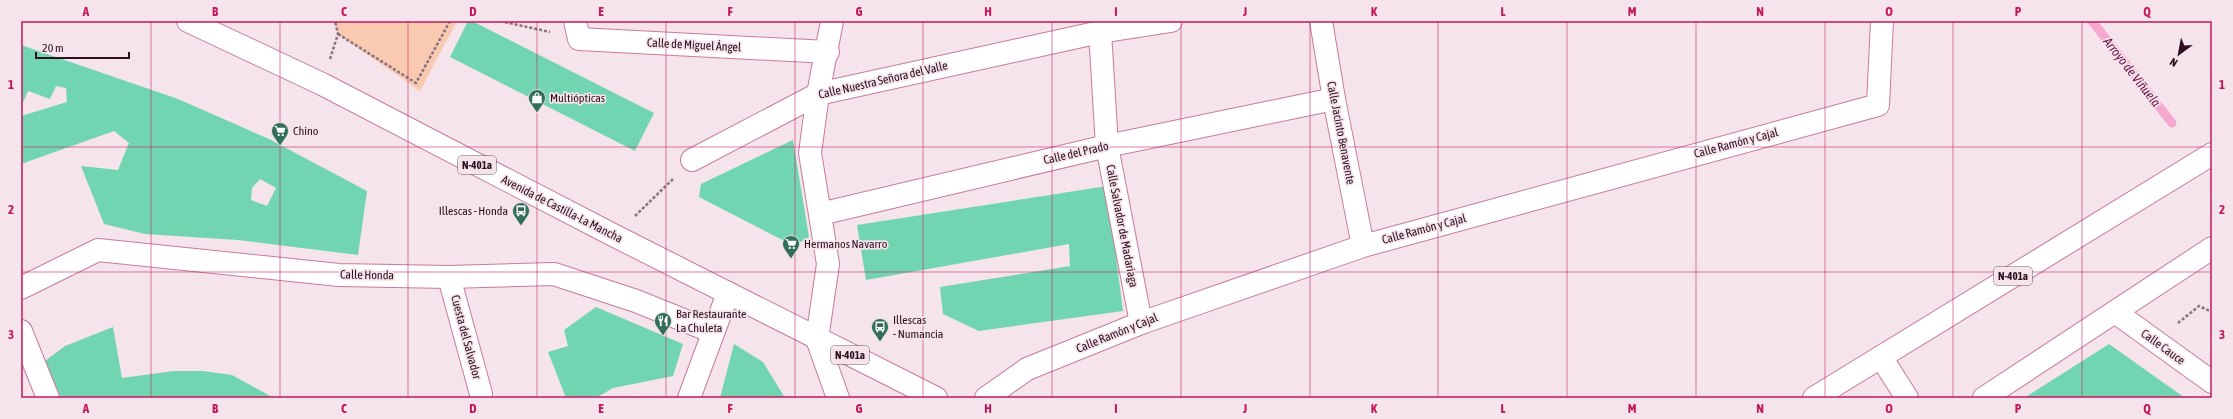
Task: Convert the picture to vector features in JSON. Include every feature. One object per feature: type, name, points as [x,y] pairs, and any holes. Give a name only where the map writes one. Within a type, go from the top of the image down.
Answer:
[{"type":"street","name":"Avenida de Castilla-La Mancha","points":[[188,21],[322,84],[817,339]]},
{"type":"street","points":[[832,21],[828,52],[818,94],[810,153],[828,264],[817,339],[838,398]]},
{"type":"street","name":"Calle Nuestra Señora del Valle","points":[[692,160],[818,94],[1100,32],[1170,21]]},
{"type":"street","name":"Calle Jacinto Benavente","points":[[1321,21],[1334,99],[1363,246]]},
{"type":"street","name":"Calle Ramón y Cajal","points":[[986,398],[1028,370],[1141,323],[1363,246],[1878,104],[1882,21]]},
{"type":"street","name":"Calle de Miguel Ángel","points":[[577,30],[828,52]]},
{"type":"street","name":"Calle Salvador de Madariaga","points":[[1100,32],[1107,146],[1141,323]]},
{"type":"street","name":"Calle del Prado","points":[[820,214],[1107,146],[1334,99]]},
{"type":"street","name":"N-401a","points":[[1814,398],[2212,154]]},
{"type":"street","points":[[1984,398],[2212,248]]},
{"type":"street","name":"Calle Honda","points":[[21,288],[98,250],[339,275],[449,277],[554,274],[636,301],[713,332]]},
{"type":"street","name":"Cuesta del Salvador","points":[[449,277],[481,394],[480,398]]},
{"type":"street","points":[[689,398],[728,293]]},
{"type":"street","name":"Calle Cauce","points":[[2115,312],[2212,382]]},
{"type":"street","points":[[21,331],[48,398]]},
{"type":"street","name":"N-401a","points":[[817,339],[936,398]]},
{"type":"street","points":[[1882,357],[1907,398]]},
{"type":"path","points":[[322,84],[338,34],[335,21]]},
{"type":"path","points":[[338,34],[416,83],[450,21]]},
{"type":"path","points":[[500,21],[577,30]]},
{"type":"path","points":[[615,236],[692,160]]},
{"type":"path","points":[[2156,342],[2199,306],[2212,312]]},
{"type":"shaded area","points":[[335,21],[457,21],[420,91],[338,34]]},
{"type":"building","points":[[468,21],[472,21],[654,113],[635,151],[450,57]]},
{"type":"building","points":[[21,45],[178,99],[269,139],[367,191],[358,255],[238,240],[145,234],[104,224],[81,166],[118,170],[129,143],[114,131],[21,164],[21,116],[67,102],[66,88],[56,86],[50,99],[28,91],[21,107]],"holes":[[[260,179],[276,188],[267,206],[251,200],[252,188]]]},
{"type":"building","points":[[793,140],[809,237],[794,246],[699,197],[701,184]]},
{"type":"building","points":[[1107,186],[1123,311],[979,331],[943,314],[940,287],[1070,266],[1069,244],[866,280],[857,225]]},
{"type":"building","points":[[596,307],[683,344],[673,376],[613,388],[596,398],[566,398],[548,352],[568,346],[564,330]]},
{"type":"building","points":[[113,327],[122,378],[174,371],[203,371],[232,375],[274,398],[61,398],[45,361],[65,346]]},
{"type":"building","points":[[734,344],[763,362],[785,398],[720,398]]},
{"type":"building","points":[[2109,344],[2185,398],[2024,398]]},
{"type":"waterway","name":"Arroyo de Viñuela","points":[[2092,21],[2172,123]]},
{"type":"place","name":"Multiópticas","points":[[537,113]]},
{"type":"place","name":"Chino","points":[[280,146]]},
{"type":"place","name":"Illescas - Honda","points":[[521,226]]},
{"type":"place","name":"Hermanos Navarro","points":[[791,259]]},
{"type":"place","name":"Bar Restaurante La Chuleta","points":[[663,336]]},
{"type":"place","name":"Illescas - Numancia","points":[[880,342]]}]
